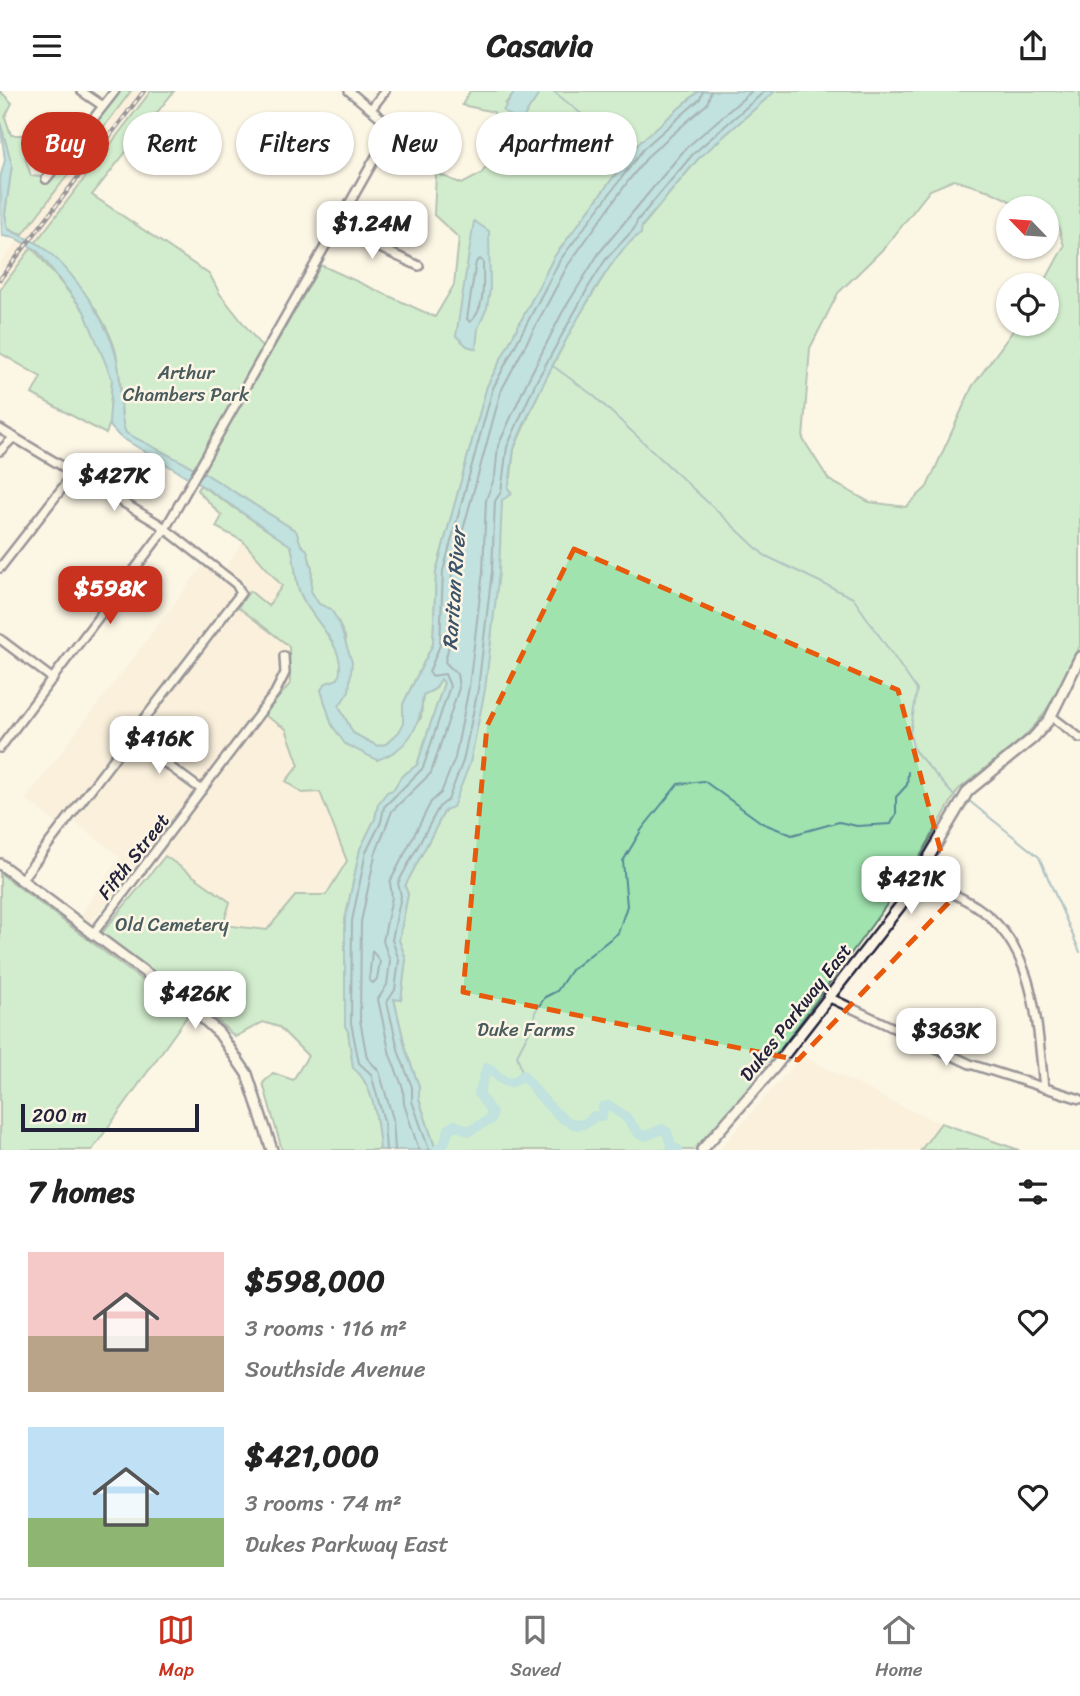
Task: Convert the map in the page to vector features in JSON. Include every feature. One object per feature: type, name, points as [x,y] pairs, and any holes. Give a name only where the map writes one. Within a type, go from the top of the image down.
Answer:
[{"type":"street","points":[[81,91],[103,106]]},
{"type":"street","points":[[46,179],[115,91]]},
{"type":"street","points":[[0,748],[165,529],[380,149],[389,128],[349,91]]},
{"type":"street","points":[[371,109],[385,91]]},
{"type":"street","points":[[335,228],[419,266]]},
{"type":"street","points":[[0,429],[165,529],[236,584],[241,593],[132,739],[21,880]]},
{"type":"street","points":[[0,451],[14,437]]},
{"type":"street","points":[[0,568],[74,473]]},
{"type":"street","points":[[0,639],[53,679]]},
{"type":"street","name":"Fifth Street","points":[[92,935],[275,693],[285,673],[284,656]]},
{"type":"street","name":"Dukes Parkway East","points":[[702,1150],[774,1069],[875,940],[918,878],[968,791],[1033,738],[1051,716],[1080,657]]},
{"type":"street","points":[[1051,716],[1080,738]]},
{"type":"street","points":[[132,739],[202,790]]},
{"type":"street","points":[[0,864],[185,1002],[226,1042],[253,1089],[272,1150]]},
{"type":"street","points":[[918,878],[984,912],[1001,928],[1018,952],[1029,981],[1044,1088]]},
{"type":"street","points":[[828,997],[970,1064],[1080,1099]]},
{"type":"highlighted area","points":[[574,549],[898,690],[953,898],[798,1060],[463,992],[487,726]]},
{"type":"shaded area","points":[[131,91],[151,91],[135,112],[123,112],[123,128],[109,146],[109,120]]},
{"type":"shaded area","points":[[67,175],[87,175],[0,290],[0,264]]},
{"type":"shaded area","points":[[243,541],[282,586],[268,606],[289,646],[290,684],[286,729],[299,765],[287,781],[319,792],[347,860],[326,895],[296,895],[267,930],[223,925],[230,902],[153,847],[90,923],[81,915],[120,857],[71,819],[63,828],[26,799],[206,562],[222,574]]},
{"type":"shaded area","points":[[802,1056],[902,1107],[947,1126],[931,1150],[719,1150]]},
{"type":"green space","points":[[0,91],[12,103],[5,117],[11,135],[21,135],[21,175],[52,178],[54,175],[68,175],[23,234],[8,229],[5,214],[12,165],[0,122]]},
{"type":"green space","points":[[119,91],[131,91],[109,120],[109,112],[103,112]]},
{"type":"green space","points":[[151,91],[174,91],[157,112],[135,112]]},
{"type":"green space","points":[[470,91],[515,91],[505,104],[509,112],[494,112],[462,105]]},
{"type":"green space","points":[[541,91],[699,91],[637,146],[637,112],[527,112]]},
{"type":"green space","name":"Duke Farms","points":[[775,91],[1080,91],[1080,646],[1051,703],[1037,723],[1022,739],[958,790],[913,869],[772,1061],[762,1063],[768,1069],[696,1147],[698,1150],[436,1150],[419,1099],[419,1086],[406,1051],[394,998],[401,1000],[406,959],[399,940],[408,894],[405,886],[470,763],[491,642],[502,500],[511,477],[514,449],[541,388],[576,321],[612,263],[698,159]],"holes":[[[954,180],[1000,196],[1059,196],[1059,229],[1064,246],[1049,273],[1059,273],[1059,336],[1009,336],[972,387],[927,487],[906,507],[869,502],[829,480],[803,439],[810,348],[838,293],[886,246],[930,190]]]},
{"type":"green space","points":[[123,128],[123,156],[109,173],[109,146]]},
{"type":"green space","name":"Arthur Chambers Park","points":[[87,175],[108,175],[92,195],[210,275],[220,294],[269,356],[321,265],[435,317],[454,285],[459,238],[434,215],[436,175],[462,184],[479,175],[615,175],[554,257],[487,386],[436,572],[433,644],[403,704],[403,724],[399,732],[386,744],[377,746],[353,733],[339,706],[348,684],[345,636],[331,609],[319,605],[311,591],[312,568],[307,550],[301,545],[296,531],[206,474],[126,434],[118,361],[103,321],[71,276],[36,242]]},
{"type":"green space","points":[[32,247],[84,311],[107,360],[112,379],[106,434],[32,394],[41,377],[0,353],[0,290]]},
{"type":"green space","name":"Old Cemetery","points":[[200,485],[291,546],[299,590],[339,656],[339,679],[326,683],[321,690],[332,725],[358,749],[377,760],[421,718],[423,695],[435,689],[441,678],[444,683],[417,765],[401,777],[393,791],[378,804],[375,819],[360,849],[345,920],[345,1026],[353,1067],[366,1083],[374,1105],[380,1150],[282,1150],[263,1083],[273,1073],[293,1080],[308,1056],[279,1027],[263,1022],[235,1037],[218,1021],[101,934],[165,856],[230,902],[223,925],[267,930],[296,895],[326,895],[347,861],[320,792],[302,793],[286,781],[299,765],[286,729],[264,715],[290,684],[289,646],[238,607],[250,591],[268,606],[282,586],[243,541],[216,527],[222,516],[197,490]]},
{"type":"green space","points":[[0,873],[188,1015],[92,1150],[0,1150]]},
{"type":"green space","points":[[941,1123],[1019,1150],[921,1150]]},
{"type":"water","points":[[515,91],[541,91],[527,112],[503,111]]},
{"type":"water","name":"Raritan River","points":[[699,91],[775,91],[698,159],[642,226],[641,234],[626,246],[609,268],[552,366],[515,446],[508,488],[512,494],[502,500],[499,572],[485,690],[470,763],[453,807],[445,810],[405,886],[408,894],[399,940],[406,959],[401,1000],[394,999],[406,1051],[419,1086],[419,1099],[436,1150],[380,1150],[374,1105],[366,1084],[353,1068],[345,1026],[345,920],[360,849],[375,819],[378,804],[387,792],[393,790],[401,777],[417,765],[444,683],[441,679],[435,689],[423,695],[416,727],[405,743],[388,756],[377,760],[345,744],[332,725],[321,690],[326,683],[338,679],[338,656],[299,590],[291,546],[209,490],[119,436],[109,425],[112,379],[84,311],[37,250],[15,238],[2,236],[0,178],[5,160],[0,122],[12,165],[5,214],[8,229],[40,245],[53,255],[77,283],[99,316],[108,333],[118,365],[122,418],[126,433],[206,474],[296,531],[301,545],[307,550],[312,569],[311,591],[319,604],[331,609],[339,623],[352,662],[349,691],[339,706],[353,733],[377,746],[386,744],[399,732],[403,724],[403,704],[433,644],[436,572],[487,386],[554,257],[615,175],[637,175],[639,143]]},
{"type":"water","points":[[474,221],[489,231],[490,290],[487,308],[478,328],[476,349],[467,346],[456,336]]},
{"type":"waterway","points":[[553,91],[579,112]]},
{"type":"waterway","points":[[553,366],[594,396],[764,555],[853,598],[917,690],[910,734],[914,750],[955,797]]},
{"type":"waterway","points":[[523,1075],[517,1055],[533,1024],[535,1012],[545,997],[557,991],[571,970],[618,933],[627,906],[623,861],[642,829],[678,784],[704,781],[762,823],[792,835],[839,822],[857,826],[891,824],[896,814],[896,797],[907,785],[908,772]]},
{"type":"waterway","points":[[968,800],[1039,857],[1080,952]]},
{"type":"waterway","points":[[437,1150],[444,1144],[449,1129],[455,1125],[469,1131],[491,1119],[492,1113],[479,1094],[487,1067],[509,1082],[523,1075],[546,1103],[566,1120],[576,1124],[585,1123],[594,1116],[602,1116],[603,1107],[610,1106],[626,1117],[639,1134],[646,1136],[662,1129],[667,1132],[672,1147],[678,1150]]},
{"type":"railway","points":[[0,279],[144,91]]}]
